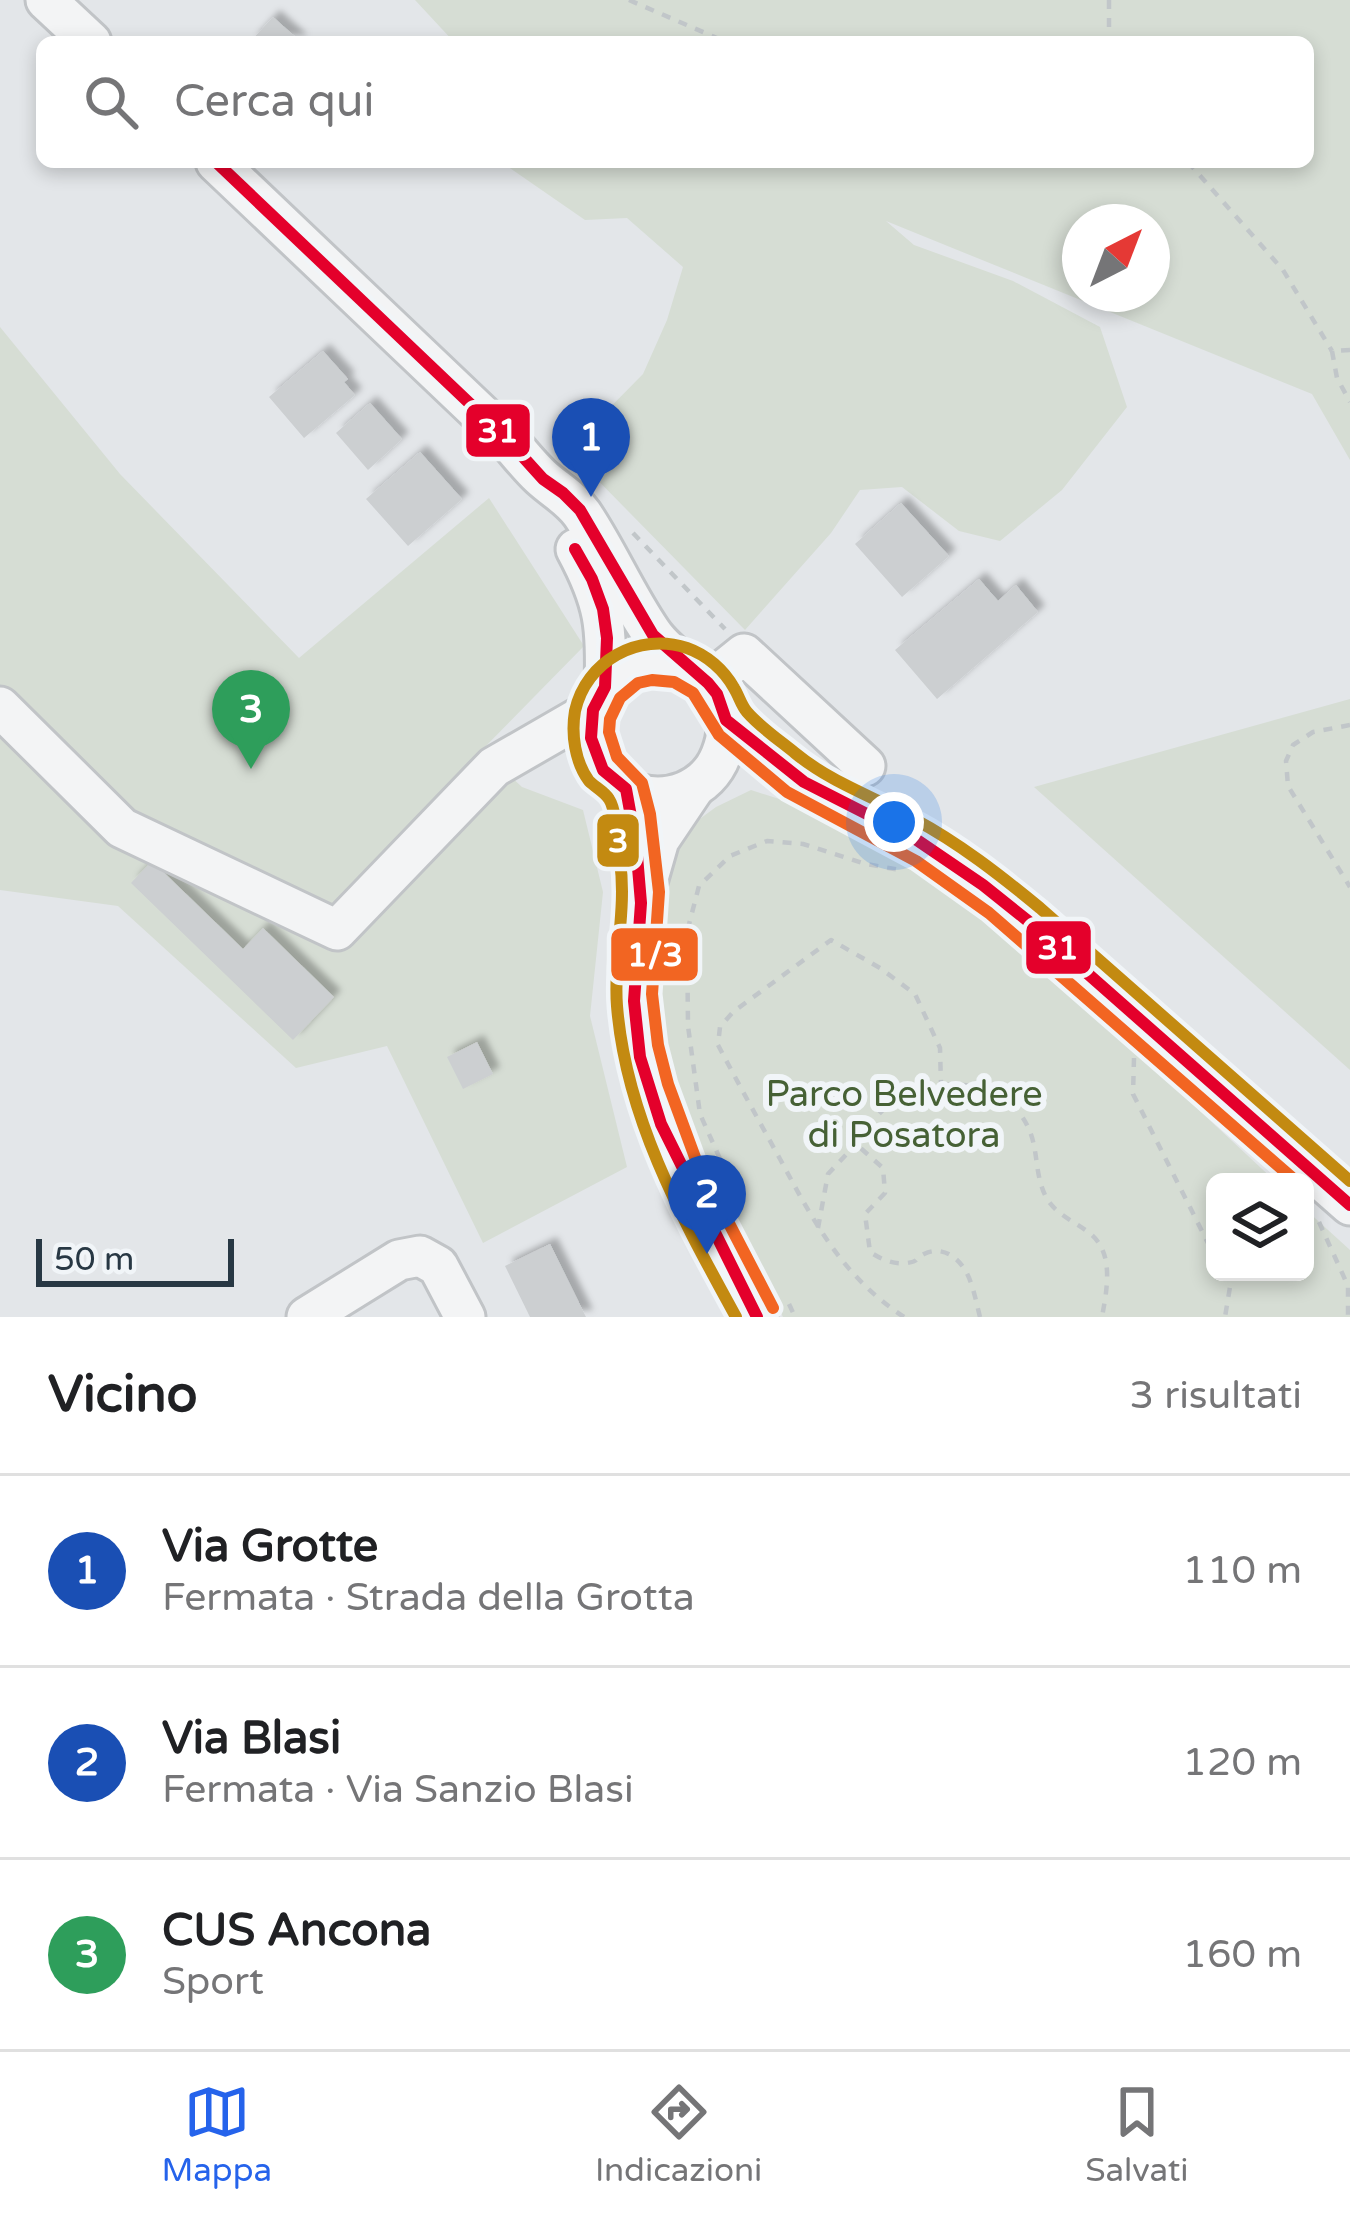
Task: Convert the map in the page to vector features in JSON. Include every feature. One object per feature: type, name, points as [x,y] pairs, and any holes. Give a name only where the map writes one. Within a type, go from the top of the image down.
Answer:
[{"type":"street","points":[[46,0],[85,36]]},
{"type":"street","points":[[223,168],[580,510],[653,635],[717,694],[726,720],[718,764],[659,840],[641,903]]},
{"type":"street","points":[[543,479],[603,609],[607,638],[591,738],[615,780],[636,844],[641,903],[634,1001],[640,1057],[661,1124],[771,1308]]},
{"type":"street","points":[[700,676],[744,653],[865,766]]},
{"type":"street","points":[[0,707],[122,828],[337,930],[494,767],[599,698],[626,670],[645,662],[668,662],[700,676]]},
{"type":"street","points":[[726,720],[804,782],[914,838],[982,884],[1135,1016],[1332,1207]]},
{"type":"street","points":[[510,758],[557,754],[647,797],[747,775],[804,782]]},
{"type":"street","points":[[307,1317],[399,1260],[420,1256],[438,1266],[465,1317]]},
{"type":"street","points":[[371,1276],[371,1298],[378,1317]]},
{"type":"path","points":[[629,0],[712,36]]},
{"type":"path","points":[[1109,0],[1109,36]]},
{"type":"path","points":[[1193,168],[1283,270],[1332,351],[1337,378],[1350,402]]},
{"type":"path","points":[[1332,351],[1350,350]]},
{"type":"path","points":[[626,526],[744,653]]},
{"type":"path","points":[[1350,725],[1313,732],[1293,745],[1286,761],[1288,787],[1350,887]]},
{"type":"path","points":[[748,1221],[700,1114],[688,1026],[687,956],[687,932],[699,886],[730,856],[767,842],[803,844],[866,864],[913,872]]},
{"type":"path","points":[[904,1317],[854,1276],[818,1229],[718,1045],[720,1027],[733,1012],[831,940],[915,994],[940,1048],[941,1085]]},
{"type":"path","points":[[1135,1016],[1133,1094],[1206,1239]]},
{"type":"path","points":[[818,1229],[828,1174],[886,1106],[928,1084],[993,1091],[1015,1106],[1027,1124],[1035,1148],[1036,1175],[1048,1203],[1092,1234],[1104,1251],[1108,1285],[1102,1317]]},
{"type":"path","points":[[856,1144],[883,1168],[885,1193],[865,1214],[870,1252],[884,1261],[901,1263],[939,1250],[951,1253],[966,1270],[980,1317]]},
{"type":"path","points":[[1332,1207],[1348,1286],[1348,1317]]},
{"type":"path","points":[[1225,1317],[1227,1281]]},
{"type":"path","points":[[771,1308],[795,1317]]},
{"type":"green space","points":[[415,0],[1350,0],[1350,460],[1312,394],[1110,312],[1170,312],[1170,204],[1062,204],[1062,292],[886,221],[914,245],[1013,281],[1062,307],[1062,312],[1100,327],[1127,407],[1062,490],[1000,541],[959,531],[902,487],[860,490],[831,533],[745,630],[568,450],[643,374],[683,267],[627,218],[585,220],[510,168],[1314,168],[1314,36],[448,36]]},
{"type":"green space","points":[[0,327],[120,474],[299,658],[489,498],[584,646],[482,750],[522,787],[583,810],[603,892],[590,1016],[627,1167],[483,1243],[387,1046],[296,1068],[118,906],[0,890]]},
{"type":"green space","points":[[1350,699],[1350,1070],[1034,787]]},
{"type":"green space","name":"Parco Belvedere di Posatora","points":[[751,790],[795,804],[947,888],[1083,1002],[1266,1173],[1206,1173],[1206,1281],[1314,1281],[1314,1217],[1350,1250],[1350,1317],[783,1317],[721,1194],[677,1089],[657,994],[673,855],[686,829]]},
{"type":"building","points":[[273,17],[294,36],[256,36]]},
{"type":"building","points":[[323,351],[348,379],[344,382],[355,395],[304,438],[269,397]]},
{"type":"building","points":[[370,403],[402,439],[368,470],[336,433]]},
{"type":"building","points":[[420,452],[462,499],[408,546],[366,499]]},
{"type":"building","points":[[901,503],[949,556],[902,597],[855,544]]},
{"type":"building","points":[[979,579],[998,601],[1016,585],[1038,612],[937,699],[895,650]]},
{"type":"building","points":[[152,861],[243,949],[263,928],[334,997],[293,1040],[131,883]]},
{"type":"building","points":[[477,1042],[493,1074],[463,1089],[447,1057]]},
{"type":"building","points":[[550,1244],[586,1317],[530,1317],[505,1266]]},
{"type":"transit line","name":"31","points":[[222,168],[580,510],[653,635],[708,683],[726,720],[804,782],[914,838],[983,885],[1350,1205]]},
{"type":"transit line","name":"31","points":[[575,549],[603,609],[607,638],[605,687],[593,710],[591,738],[603,770],[626,789],[636,844],[641,903],[634,1001],[640,1057],[661,1124],[757,1317]]},
{"type":"transit line","name":"3","points":[[736,1317],[677,1206],[632,1089],[617,1006],[622,879],[615,820],[612,804],[589,781],[575,748],[575,711],[590,678],[617,655],[650,644],[669,644],[701,655],[725,675],[752,718],[809,763],[931,828],[994,872],[1350,1181]]},
{"type":"transit line","name":"1/3","points":[[773,1308],[696,1160],[658,1045],[652,994],[659,892],[650,814],[642,783],[617,757],[609,732],[620,698],[638,683],[674,682],[693,693],[719,735],[787,792],[916,861],[989,913],[1287,1173]]},
{"type":"place","name":"Via Grotte","points":[[591,497]]},
{"type":"place","name":"CUS Ancona","points":[[251,769]]},
{"type":"place","name":"Via Blasi","points":[[707,1254]]}]
